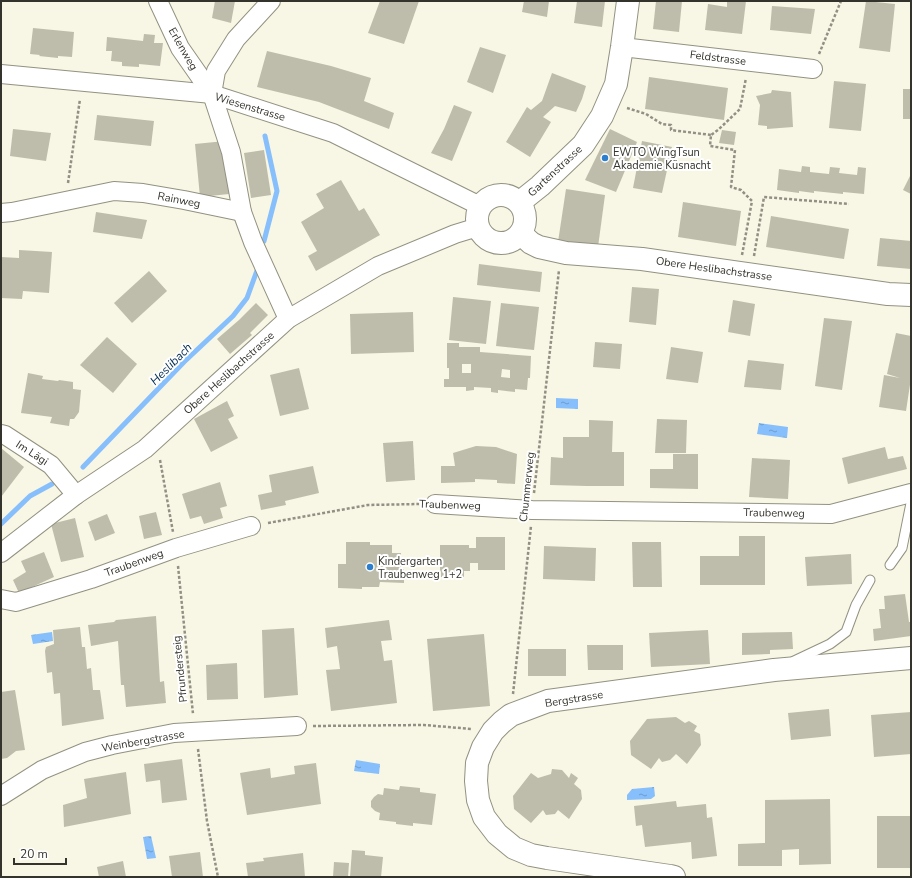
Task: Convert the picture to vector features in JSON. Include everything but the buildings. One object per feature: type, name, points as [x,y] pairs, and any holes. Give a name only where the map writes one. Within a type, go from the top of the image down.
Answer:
[{"type":"street","name":"Erlenweg","points":[[158,1],[180,48],[212,94]]},
{"type":"street","points":[[271,1],[236,39],[216,71],[212,94],[231,152],[242,212],[253,242],[288,319]]},
{"type":"street","name":"Gartenstrasse","points":[[520,202],[540,186],[583,145],[602,116],[616,84],[628,1]]},
{"type":"street","name":"Feldstrasse","points":[[622,47],[813,69]]},
{"type":"street","name":"Wiesenstrasse","points":[[1,74],[212,94],[333,133],[479,217]]},
{"type":"street","name":"Rainweg","points":[[1,213],[114,191],[143,193],[242,212]]},
{"type":"street","name":"Obere Heslibachstrasse","points":[[1,553],[76,495],[150,445],[288,319],[378,266],[455,234],[479,217],[486,199],[495,195],[504,194],[520,202]]},
{"type":"street","points":[[479,217],[482,235],[497,243],[506,243],[514,240],[521,234],[525,227],[526,218],[520,202]]},
{"type":"street","name":"Obere Heslibachstrasse","points":[[521,234],[531,243],[539,247],[566,253],[642,259],[888,294],[911,295]]},
{"type":"street","name":"Im Lägi","points":[[1,434],[5,435],[51,465],[76,495]]},
{"type":"street","name":"Traubenweg","points":[[435,504],[532,510],[831,514],[911,493]]},
{"type":"street","name":"Traubenweg","points":[[1,599],[16,602],[91,579],[176,548],[251,526]]},
{"type":"street","name":"Bergstrasse","points":[[674,877],[547,858],[531,855],[514,848],[498,834],[484,817],[478,800],[476,781],[477,763],[483,747],[493,731],[511,715],[548,701],[774,670],[911,658]]},
{"type":"street","name":"Weinbergstrasse","points":[[1,796],[42,770],[85,752],[112,745],[174,733],[297,726]]},
{"type":"lane","points":[[890,565],[902,548],[911,503]]},
{"type":"lane","points":[[774,670],[830,644],[846,632],[856,605],[870,580]]},
{"type":"path","points":[[813,69],[841,1]]},
{"type":"path","points":[[608,102],[646,114],[662,124],[671,125],[671,130],[711,135],[740,109],[749,62]]},
{"type":"path","points":[[68,184],[82,82]]},
{"type":"path","points":[[711,135],[710,146],[735,150],[731,187],[741,190],[752,201],[745,273]]},
{"type":"path","points":[[745,273],[764,196],[849,204]]},
{"type":"path","name":"Chummerweg","points":[[511,715],[559,270]]},
{"type":"path","name":"Pfrundersteig","points":[[160,459],[176,548],[195,732],[207,821],[218,877]]},
{"type":"path","name":"Traubenweg","points":[[251,526],[368,505],[435,504]]},
{"type":"path","points":[[297,726],[424,725],[493,731]]},
{"type":"water","points":[[556,398],[578,399],[578,409],[556,408]]},
{"type":"water","points":[[759,423],[788,427],[787,438],[757,434]]},
{"type":"water","points":[[52,632],[53,641],[33,644],[31,635]]},
{"type":"water","points":[[356,760],[380,764],[379,774],[354,771]]},
{"type":"water","points":[[654,787],[655,796],[651,799],[627,800],[627,795],[632,789]]},
{"type":"water","points":[[151,836],[156,858],[147,859],[143,837]]},
{"type":"waterway","name":"Heslibach","points":[[264,241],[277,191],[265,136]]},
{"type":"waterway","name":"Heslibach","points":[[83,467],[184,362],[233,316],[247,298],[259,265]]},
{"type":"waterway","name":"Heslibach","points":[[1,524],[30,496],[52,484]]},
{"type":"place","name":"EWTO WingTsun Akademie Küsnacht","points":[[605,158]]},
{"type":"place","name":"Kindergarten Traubenweg 1+2","points":[[370,567]]}]
